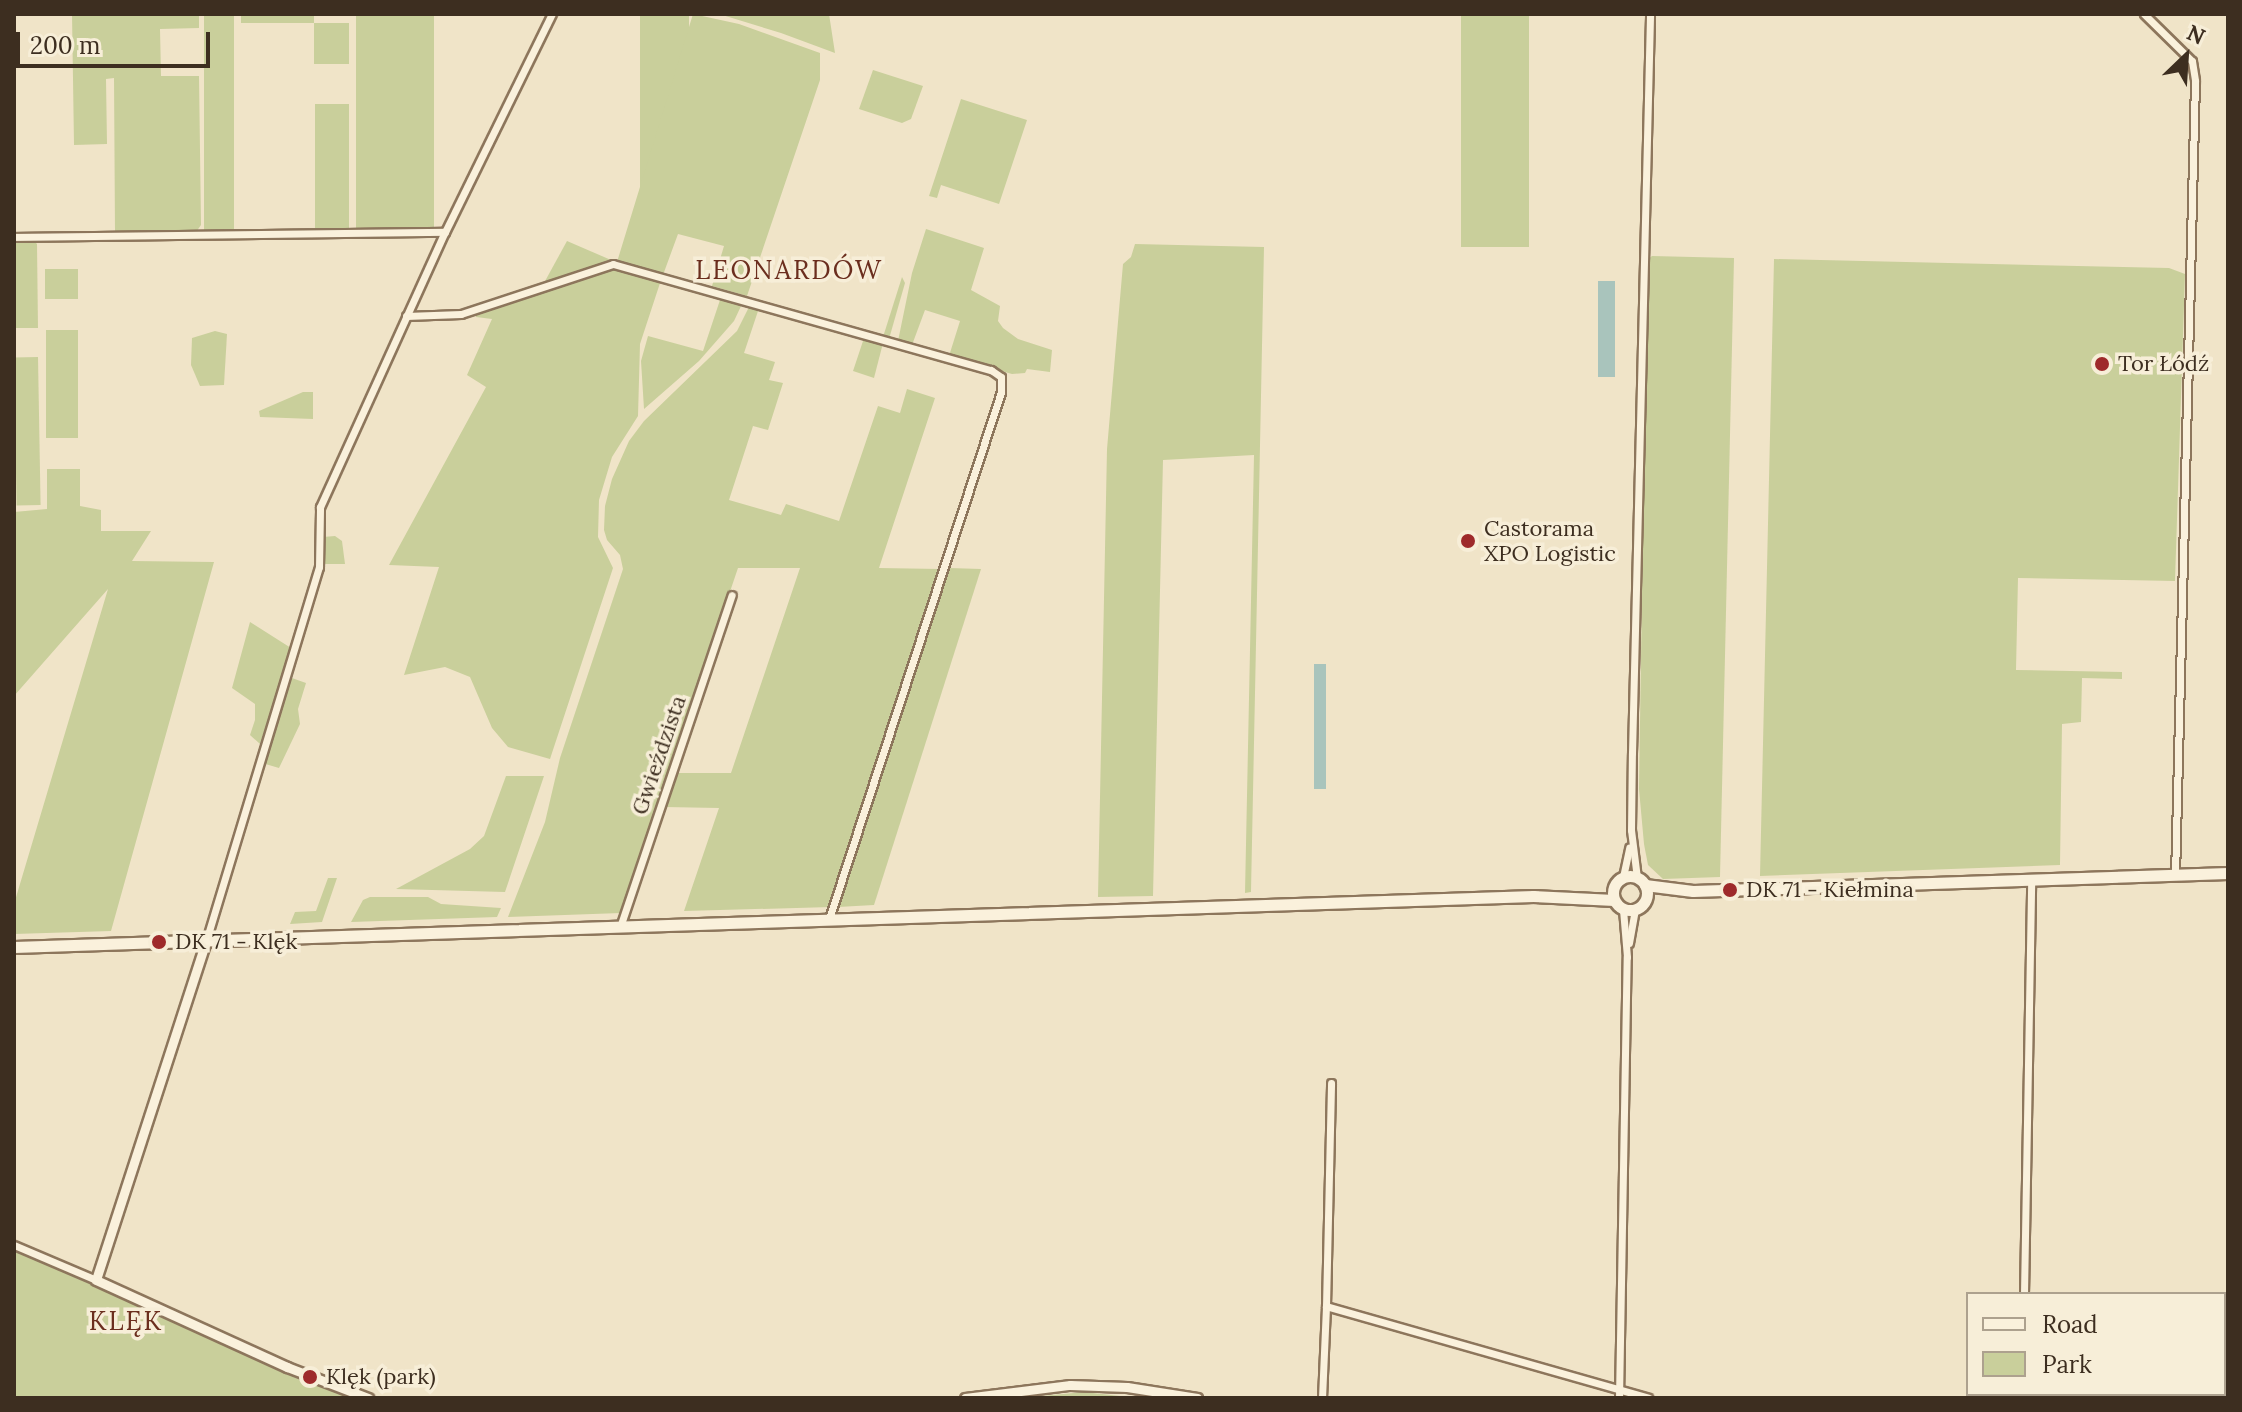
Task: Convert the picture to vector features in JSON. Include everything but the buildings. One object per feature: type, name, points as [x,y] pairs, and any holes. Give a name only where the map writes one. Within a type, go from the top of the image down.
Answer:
[{"type":"main road","points":[[1566,895],[1624,906],[1693,891],[2228,873]]},
{"type":"main road","points":[[14,947],[1566,895],[1619,882],[1641,882],[1693,891]]},
{"type":"main road","points":[[1619,882],[1624,906]]},
{"type":"main road","points":[[1641,882],[1645,899]]},
{"type":"street","points":[[96,1280],[206,941],[319,567],[320,507],[445,232],[552,14]]},
{"type":"street","points":[[1619,882],[1631,830],[1650,14]]},
{"type":"street","points":[[2144,14],[2192,61],[2195,81],[2175,875]]},
{"type":"street","points":[[14,237],[445,232]]},
{"type":"street","points":[[406,316],[461,314],[610,264],[991,370],[1001,377],[1001,392],[829,919]]},
{"type":"street","name":"Gwieździsta","points":[[620,927],[732,595]]},
{"type":"street","points":[[1631,830],[1641,882]]},
{"type":"street","points":[[2024,1292],[2031,880]]},
{"type":"street","points":[[1620,1394],[1627,957],[1624,906]]},
{"type":"street","points":[[1322,1398],[1331,1083]]},
{"type":"street","points":[[15,1248],[96,1280],[287,1367],[368,1398]]},
{"type":"street","points":[[1326,1306],[1620,1394],[1648,1398]]},
{"type":"street","points":[[965,1398],[1070,1385],[1127,1387],[1197,1398]]},
{"type":"green space","points":[[72,14],[199,14],[199,28],[160,29],[161,76],[199,76],[201,225],[196,232],[115,233],[114,78],[106,79],[107,144],[74,145]]},
{"type":"green space","points":[[204,14],[234,14],[234,232],[204,232]]},
{"type":"green space","points":[[241,14],[314,14],[314,23],[241,23]]},
{"type":"green space","points":[[356,14],[434,14],[434,228],[356,228]]},
{"type":"green space","points":[[640,14],[689,14],[689,209],[640,209]]},
{"type":"green space","points":[[693,14],[739,24],[820,53],[820,80],[747,296],[712,286],[724,246],[678,234],[663,275],[617,262]]},
{"type":"green space","points":[[719,14],[829,14],[835,53],[781,33]]},
{"type":"green space","points":[[1461,14],[1529,14],[1529,247],[1461,247]]},
{"type":"green space","points":[[314,23],[349,23],[349,64],[314,64]]},
{"type":"green space","points":[[873,70],[923,86],[911,119],[902,123],[859,109]]},
{"type":"green space","points":[[961,99],[1027,120],[999,204],[941,185],[937,198],[929,196]]},
{"type":"green space","points":[[315,104],[349,104],[349,231],[315,231]]},
{"type":"green space","points":[[926,229],[984,248],[971,290],[1000,306],[998,321],[1003,328],[1018,339],[1052,350],[1050,372],[1027,369],[1025,373],[1012,374],[949,356],[960,321],[925,310],[912,345],[898,341],[912,273]]},
{"type":"green space","points":[[14,239],[32,239],[37,244],[38,328],[14,328]]},
{"type":"green space","points":[[567,241],[611,260],[544,283]]},
{"type":"green space","points":[[1135,244],[1264,247],[1251,892],[1245,893],[1254,455],[1163,460],[1153,896],[1098,897],[1107,449],[1123,264],[1131,257]]},
{"type":"green space","points":[[1652,256],[1734,258],[1720,877],[1663,879],[1648,865],[1644,844],[1639,789],[1647,260]]},
{"type":"green space","points":[[1774,259],[2169,268],[2185,274],[2175,581],[2018,578],[2016,670],[2122,672],[2122,679],[2082,678],[2081,722],[2062,724],[2060,865],[1760,876]]},
{"type":"green space","points":[[612,267],[661,280],[640,344],[638,416],[612,457],[599,500],[598,537],[613,568],[550,759],[508,747],[492,728],[470,677],[445,667],[404,675],[439,567],[389,565],[486,387],[467,375],[492,319],[476,317],[476,313]]},
{"type":"green space","points":[[45,269],[78,269],[78,299],[45,299]]},
{"type":"green space","points":[[902,277],[905,283],[889,339],[883,337]]},
{"type":"green space","points":[[721,297],[742,304],[734,321],[699,361],[644,409],[641,361],[648,336],[703,351]]},
{"type":"green space","points":[[750,305],[758,311],[744,353],[775,362],[769,380],[783,383],[768,430],[753,426],[729,500],[781,515],[786,504],[839,521],[878,406],[900,413],[907,389],[935,398],[879,568],[940,569],[831,907],[684,911],[719,808],[665,807],[677,773],[731,773],[800,568],[738,568],[621,913],[508,917],[545,822],[560,758],[623,569],[620,555],[607,540],[604,530],[605,506],[612,479],[629,441],[644,421],[737,331]]},
{"type":"green space","points":[[46,330],[78,330],[78,438],[46,438]]},
{"type":"green space","points":[[215,331],[227,334],[224,385],[200,386],[191,365],[192,338]]},
{"type":"green space","points":[[864,338],[883,343],[874,378],[853,371]]},
{"type":"green space","points":[[14,357],[38,357],[41,505],[17,505]]},
{"type":"green space","points":[[303,392],[313,392],[313,419],[260,417],[259,411]]},
{"type":"green space","points":[[47,469],[80,469],[80,506],[101,510],[101,531],[151,531],[132,561],[214,562],[111,931],[14,934],[14,904],[108,589],[14,696],[14,512],[47,509]]},
{"type":"green space","points":[[335,536],[342,541],[345,564],[324,564],[323,537]]},
{"type":"green space","points":[[949,568],[981,569],[874,905],[838,907]]},
{"type":"green space","points":[[250,622],[291,648],[260,744],[250,735],[255,720],[255,704],[232,688]]},
{"type":"green space","points":[[289,677],[306,683],[298,709],[300,724],[279,768],[262,763]]},
{"type":"green space","points":[[506,776],[544,776],[505,892],[396,889],[470,849],[484,836]]},
{"type":"green space","points":[[328,878],[337,878],[322,922],[290,924],[295,912],[316,911]]},
{"type":"green space","points":[[370,897],[428,897],[441,904],[501,908],[497,917],[351,922],[363,900]]},
{"type":"green space","points":[[14,1248],[197,1333],[354,1398],[14,1398]]},
{"type":"green space","points":[[1084,1392],[1138,1398],[1021,1398]]},
{"type":"water","points":[[1598,281],[1615,281],[1615,377],[1598,377]]},
{"type":"water","points":[[1314,664],[1326,664],[1326,789],[1314,789]]},
{"type":"place","name":"Tor Łódź","points":[[2102,364]]},
{"type":"place","name":"Castorama XPO Logistic","points":[[1468,541]]},
{"type":"place","name":"DK 71 - Kiełmina","points":[[1730,890]]},
{"type":"place","name":"DK 71 - Klęk","points":[[159,942]]},
{"type":"place","name":"Klęk (park)","points":[[310,1377]]},
{"type":"district","name":"LEONARDÓW","points":[[789,270]]},
{"type":"district","name":"KLĘK","points":[[126,1321]]}]
